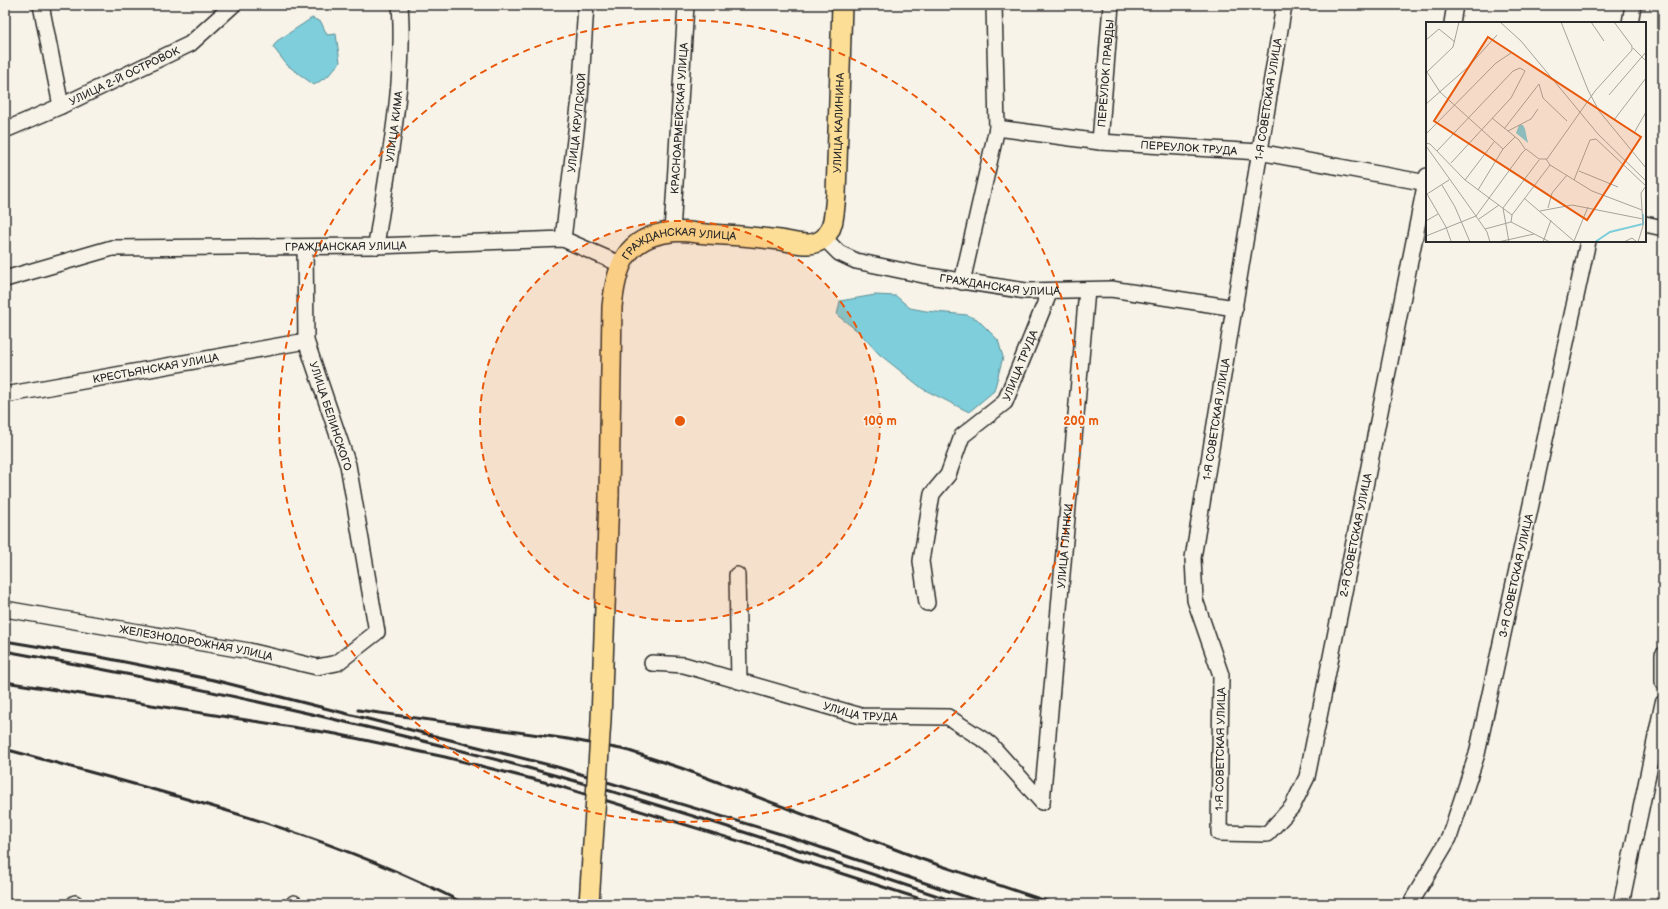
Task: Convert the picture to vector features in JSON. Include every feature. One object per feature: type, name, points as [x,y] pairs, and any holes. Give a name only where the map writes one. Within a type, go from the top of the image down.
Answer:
[{"type":"main road","name":"УЛИЦА КАЛИНИНА","points":[[824,238],[833,222],[836,196],[842,5]]},
{"type":"main road","name":"ГРАЖДАНСКАЯ УЛИЦА","points":[[620,264],[633,248],[642,241],[656,234],[672,232],[763,238],[808,244],[817,242],[824,238]]},
{"type":"main road","points":[[589,904],[602,712],[609,496],[612,307],[615,282],[620,264]]},
{"type":"street","points":[[41,5],[62,106]]},
{"type":"street","name":"УЛИЦА 2-Й ОСТРОВОК","points":[[5,130],[62,106],[190,44],[233,5]]},
{"type":"street","name":"УЛИЦА КИМА","points":[[376,246],[396,96],[402,36],[400,5]]},
{"type":"street","name":"УЛИЦА КРУПСКОЙ","points":[[563,239],[580,98],[586,5]]},
{"type":"street","name":"КРАСНОАРМЕЙСКАЯ УЛИЦА","points":[[672,232],[686,5]]},
{"type":"street","points":[[962,282],[997,128],[994,5]]},
{"type":"street","name":"ПЕРЕУЛОК ПРАВДЫ","points":[[1100,142],[1111,5]]},
{"type":"street","name":"1-Я СОВЕТСКАЯ УЛИЦА","points":[[1219,833],[1221,675],[1195,600],[1193,558],[1284,5]]},
{"type":"street","points":[[1452,22],[1455,5]]},
{"type":"street","points":[[1630,22],[1633,5]]},
{"type":"street","name":"ПЕРЕУЛОК ТРУДА","points":[[997,128],[1100,142],[1259,152],[1426,181]]},
{"type":"street","name":"2-Я СОВЕТСКАЯ УЛИЦА","points":[[1219,833],[1267,834],[1292,807],[1307,777],[1426,186]]},
{"type":"street","points":[[1646,224],[1663,228]]},
{"type":"street","name":"ГРАЖДАНСКАЯ УЛИЦА","points":[[824,238],[839,253],[856,261],[962,282],[1026,291],[1111,289],[1234,308]]},
{"type":"street","name":"ГРАЖДАНСКАЯ УЛИЦА","points":[[5,279],[112,248],[376,246],[563,239],[620,264]]},
{"type":"street","name":"3-Я СОВЕТСКАЯ УЛИЦА","points":[[1413,899],[1449,838],[1477,754],[1588,242]]},
{"type":"street","name":"УЛИЦА БЕЛИНСКОГО","points":[[305,247],[306,341],[348,465],[377,632]]},
{"type":"street","name":"УЛИЦА ГЛИНКИ","points":[[1042,802],[1087,290]]},
{"type":"street","name":"УЛИЦА ТРУДА","points":[[927,603],[921,561],[932,494],[948,475],[962,436],[1005,402],[1050,291]]},
{"type":"street","name":"КРЕСТЬЯНСКАЯ УЛИЦА","points":[[5,395],[306,341]]},
{"type":"street","points":[[737,575],[739,681]]},
{"type":"street","name":"ЖЕЛЕЗНОДОРОЖНАЯ УЛИЦА","points":[[5,609],[249,651],[317,667],[337,663],[377,632]]},
{"type":"street","points":[[1663,655],[1663,682]]},
{"type":"street","name":"УЛИЦА ТРУДА","points":[[652,663],[684,665],[861,716],[948,717],[990,744],[1042,802]]},
{"type":"street","points":[[1621,904],[1663,703]]},
{"type":"water","points":[[312,18],[321,22],[327,35],[336,34],[340,62],[328,76],[314,85],[287,65],[273,47],[277,41]]},
{"type":"water","points":[[875,295],[896,296],[910,308],[967,315],[977,319],[998,340],[1003,357],[994,391],[969,412],[923,389],[879,354],[859,332],[837,315],[840,301]]},
{"type":"railway","points":[[5,641],[95,656],[214,680],[557,767],[784,835],[987,904]]},
{"type":"railway","points":[[5,651],[143,677],[281,707],[486,757],[554,775],[708,821],[810,853],[962,904]]},
{"type":"railway","points":[[5,682],[336,734],[445,757],[552,784],[778,853],[936,904]]},
{"type":"railway","points":[[358,710],[568,739],[626,750],[681,768],[921,859],[1055,904]]},
{"type":"railway","points":[[5,749],[181,797],[240,814],[297,833],[354,854],[465,904]]}]
